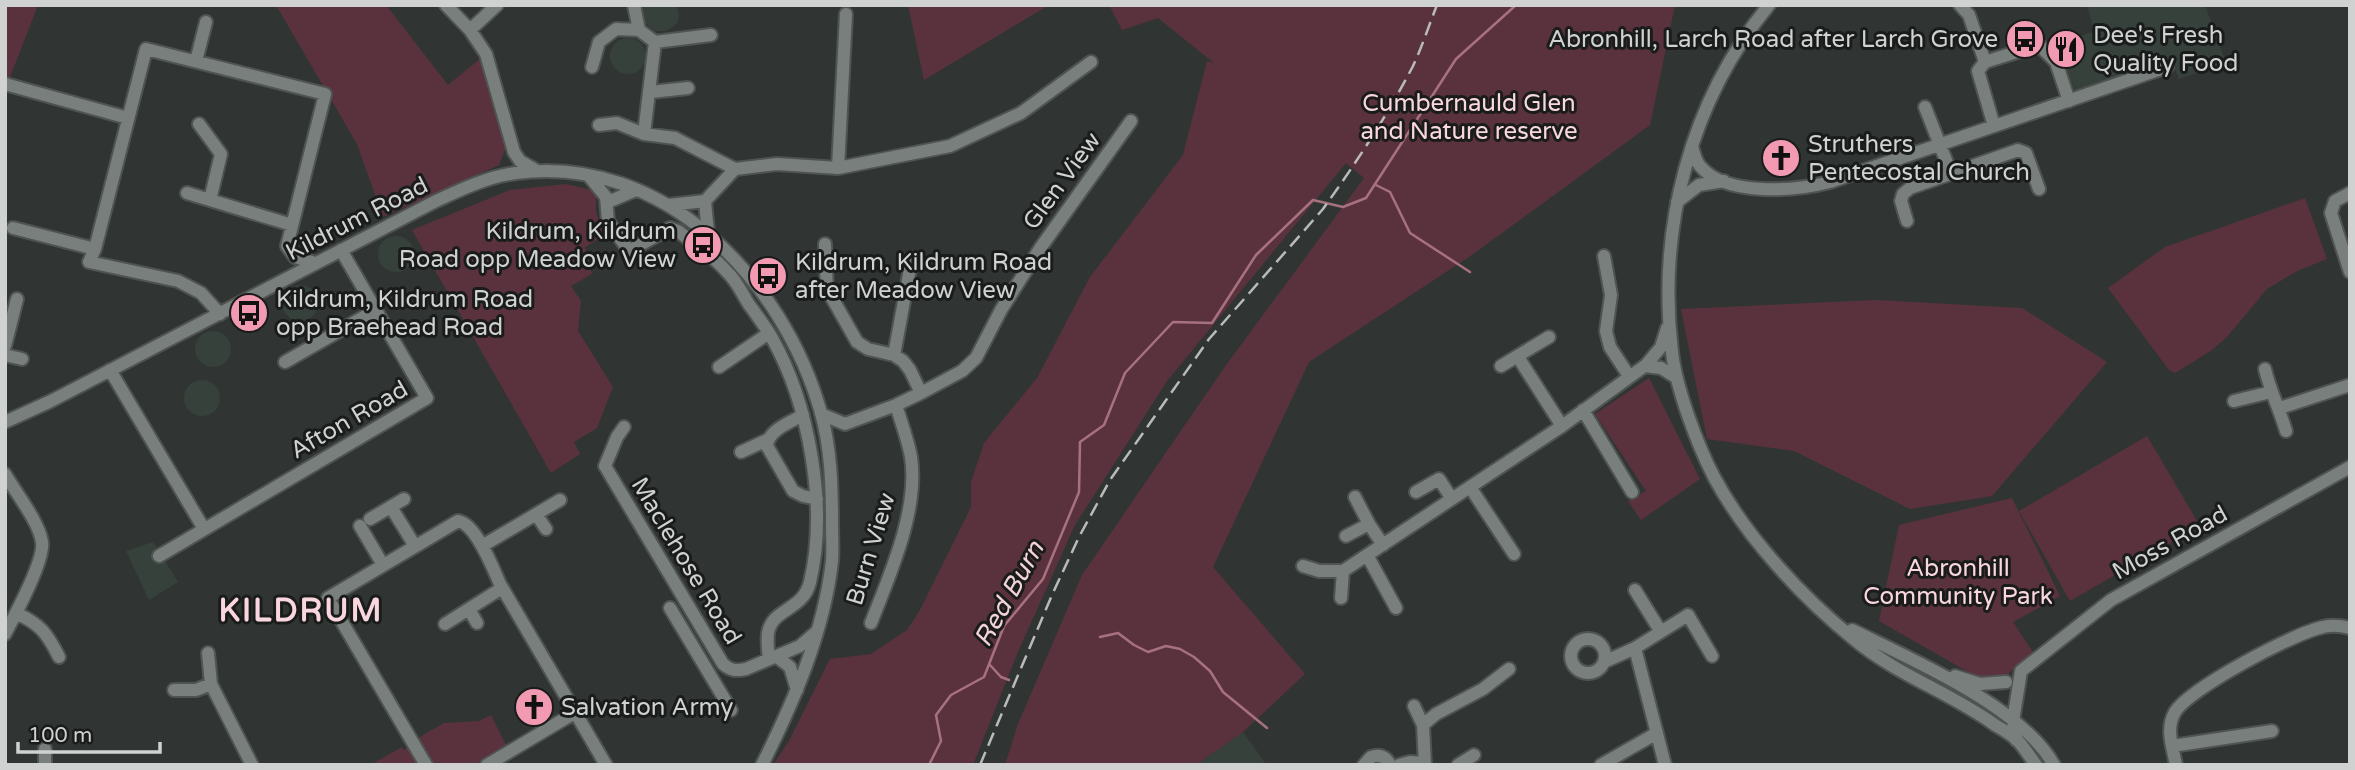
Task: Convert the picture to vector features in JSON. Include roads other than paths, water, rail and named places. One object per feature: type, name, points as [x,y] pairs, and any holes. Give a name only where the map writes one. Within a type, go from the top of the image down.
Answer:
[{"type":"street","points":[[446,5],[470,30],[490,63],[514,152],[520,161],[537,172]]},
{"type":"street","points":[[470,30],[497,5]]},
{"type":"street","points":[[634,5],[639,30]]},
{"type":"street","points":[[1769,5],[1726,64],[1700,120],[1672,226],[1668,296],[1672,354],[1689,416],[1714,476],[1741,519],[1781,571],[1855,640],[1886,661],[1949,695],[2017,740],[2036,765]]},
{"type":"street","points":[[1960,5],[1969,15],[1984,62]]},
{"type":"street","points":[[838,168],[846,14]]},
{"type":"street","points":[[197,61],[206,22]]},
{"type":"street","points":[[592,67],[599,42],[616,29],[639,30],[655,42],[711,35]]},
{"type":"street","points":[[644,134],[655,42]]},
{"type":"street","points":[[1994,126],[1978,71],[1984,62],[2039,45],[2056,62],[2069,101]]},
{"type":"street","points":[[220,314],[201,293],[177,281],[89,262],[95,249],[146,49],[325,94],[287,246],[290,253],[315,263]]},
{"type":"street","points":[[600,125],[617,123],[644,134],[675,138],[735,169],[777,164],[838,168],[950,146],[1021,113],[1091,62]]},
{"type":"street","points":[[1692,146],[1700,167],[1724,181],[1763,189],[1807,188],[2167,67]]},
{"type":"street","points":[[5,84],[128,118]]},
{"type":"street","points":[[651,92],[688,88]]},
{"type":"street","points":[[1925,107],[1951,173]]},
{"type":"street","name":"Glen View","points":[[845,424],[920,393],[962,371],[976,358],[1001,310],[1041,247],[1131,121]]},
{"type":"street","points":[[199,124],[221,154],[210,200]]},
{"type":"street","points":[[1907,221],[1902,201],[1903,194],[1910,188],[2018,150],[2026,153],[2039,189]]},
{"type":"street","points":[[496,177],[509,164],[514,152]]},
{"type":"street","points":[[669,205],[705,201],[735,169]]},
{"type":"street","name":"Kildrum Road","points":[[5,422],[436,201],[496,177],[537,172],[588,175],[636,190],[669,205],[708,233],[733,256],[775,311],[803,363],[821,414],[832,484],[832,560],[818,630],[797,691],[762,765]]},
{"type":"street","points":[[588,175],[608,202],[608,222],[629,251],[670,228],[678,231],[727,271],[769,333],[803,415],[817,499],[815,558],[808,593],[771,624],[768,634],[772,658]]},
{"type":"street","points":[[1677,202],[1699,185],[1724,181]]},
{"type":"street","points":[[608,202],[636,190]]},
{"type":"street","points":[[187,193],[292,225]]},
{"type":"street","points":[[2350,193],[2334,201],[2331,213],[2350,272]]},
{"type":"street","points":[[705,201],[708,233]]},
{"type":"street","points":[[13,228],[95,249]]},
{"type":"street","points":[[825,244],[827,289],[857,342],[868,349],[894,355],[910,370],[920,393]]},
{"type":"street","name":"Afton Road","points":[[159,556],[427,398],[341,250]]},
{"type":"street","points":[[1604,256],[1611,295],[1606,331],[1610,347],[1629,376]]},
{"type":"street","points":[[894,355],[912,258]]},
{"type":"street","points":[[5,346],[17,299]]},
{"type":"street","points":[[285,362],[376,310]]},
{"type":"street","points":[[1303,566],[1319,571],[1343,571],[1562,425],[1645,366],[1661,347],[1670,317]]},
{"type":"street","points":[[719,367],[769,333]]},
{"type":"street","points":[[1501,366],[1549,337]]},
{"type":"street","points":[[5,355],[22,359]]},
{"type":"street","points":[[1517,357],[1562,425]]},
{"type":"street","points":[[1645,366],[1661,368],[1678,378]]},
{"type":"street","points":[[2265,369],[2286,432]]},
{"type":"street","points":[[110,370],[204,529]]},
{"type":"street","points":[[2280,408],[2350,385]]},
{"type":"street","points":[[2234,401],[2271,392]]},
{"type":"street","name":"Burn View","points":[[871,623],[892,569],[911,501],[911,457],[896,405]]},
{"type":"street","points":[[1583,410],[1632,492]]},
{"type":"street","points":[[821,414],[845,424],[828,448]]},
{"type":"street","points":[[803,415],[773,433],[767,446],[793,491],[817,499]]},
{"type":"street","name":"Maclehose Road","points":[[624,427],[605,466],[723,664],[728,669],[737,671],[746,669],[800,646],[818,630]]},
{"type":"street","points":[[741,452],[768,440]]},
{"type":"street","name":"Moss Road","points":[[1949,695],[1993,689],[2006,682],[2111,600],[2350,467]]},
{"type":"street","points":[[5,474],[39,532],[43,547],[5,634]]},
{"type":"street","points":[[1416,492],[1439,479],[1452,499]]},
{"type":"street","points":[[1470,487],[1514,554]]},
{"type":"street","points":[[1354,497],[1382,545]]},
{"type":"street","points":[[383,565],[365,522],[404,499]]},
{"type":"street","points":[[482,546],[560,500]]},
{"type":"street","points":[[391,507],[415,547]]},
{"type":"street","points":[[537,514],[546,528]]},
{"type":"street","points":[[426,765],[328,598],[458,521],[468,525],[482,546],[501,586],[606,765]]},
{"type":"street","points":[[1346,536],[1369,524]]},
{"type":"street","points":[[1367,555],[1396,608]]},
{"type":"street","points":[[1341,598],[1343,571]]},
{"type":"street","points":[[445,624],[501,586]]},
{"type":"street","points":[[1634,590],[1661,632]]},
{"type":"street","points":[[670,608],[731,710]]},
{"type":"street","points":[[469,609],[477,623]]},
{"type":"street","points":[[16,613],[38,624],[51,641],[58,657]]},
{"type":"street","points":[[1604,662],[1635,648],[1688,615],[1712,656]]},
{"type":"street","points":[[1836,622],[1920,663],[1980,684],[2006,682]]},
{"type":"street","points":[[2176,765],[2169,733],[2173,714],[2182,704],[2204,687],[2306,632],[2326,626],[2350,628]]},
{"type":"street","points":[[694,648],[708,639]]},
{"type":"street","points":[[1635,648],[1665,765]]},
{"type":"street","points":[[208,653],[211,684],[252,765]]},
{"type":"street","name":"Maclehose Road","points":[[772,658],[790,667],[797,691]]},
{"type":"street","points":[[1920,663],[1973,693],[2014,721],[2040,746]]},
{"type":"street","points":[[1423,725],[1436,714],[1483,689],[1509,669]]},
{"type":"street","points":[[2017,740],[2014,721],[2021,671]]},
{"type":"street","points":[[174,690],[196,690],[211,684]]},
{"type":"street","points":[[2018,700],[2026,721],[2054,765]]},
{"type":"street","points":[[1399,765],[1409,762],[1425,764],[1423,725],[1414,706]]},
{"type":"street","points":[[487,765],[576,712]]},
{"type":"street","points":[[2172,746],[2272,731]]},
{"type":"street","points":[[1601,765],[1657,733]]},
{"type":"street","points":[[45,749],[46,765]]},
{"type":"street","points":[[1364,765],[1367,759],[1375,755],[1383,757],[1390,765]]},
{"type":"street","points":[[1458,765],[1474,755]]},
{"type":"waterway","name":"Red Burn","points":[[929,765],[941,741],[936,715],[951,695],[984,677],[1004,626],[1043,579],[1079,492],[1080,442],[1104,425],[1125,373],[1173,322],[1212,323],[1256,255],[1313,200],[1343,207],[1366,198],[1456,59],[1516,5]]},
{"type":"waterway","points":[[1376,185],[1390,192],[1410,233],[1470,272]]},
{"type":"waterway","points":[[1100,637],[1118,633],[1148,652],[1166,646],[1180,649],[1210,671],[1223,692],[1267,728]]},
{"type":"waterway","points":[[990,665],[1001,677],[1009,680]]},
{"type":"railway","points":[[980,765],[1052,595],[1110,480],[1209,339],[1323,209],[1382,121],[1413,66],[1437,5]]},
{"type":"place","name":"Abronhill, Larch Road after Larch Grove","points":[[2025,39]]},
{"type":"place","name":"Dee's Fresh Quality Food","points":[[2066,49]]},
{"type":"place","name":"Struthers Pentecostal Church","points":[[1781,158]]},
{"type":"place","name":"Kildrum, Kildrum Road opp Meadow View","points":[[703,245]]},
{"type":"place","name":"Kildrum, Kildrum Road after Meadow View","points":[[768,276]]},
{"type":"place","name":"Kildrum, Kildrum Road opp Braehead Road","points":[[249,313]]},
{"type":"place","name":"Salvation Army","points":[[534,707]]},
{"type":"district","name":"KILDRUM","points":[[301,611]]},
{"type":"park label","name":"Cumbernauld Glen and Nature reserve","points":[[1469,117]]},
{"type":"park label","name":"Abronhill Community Park","points":[[1958,582]]}]
